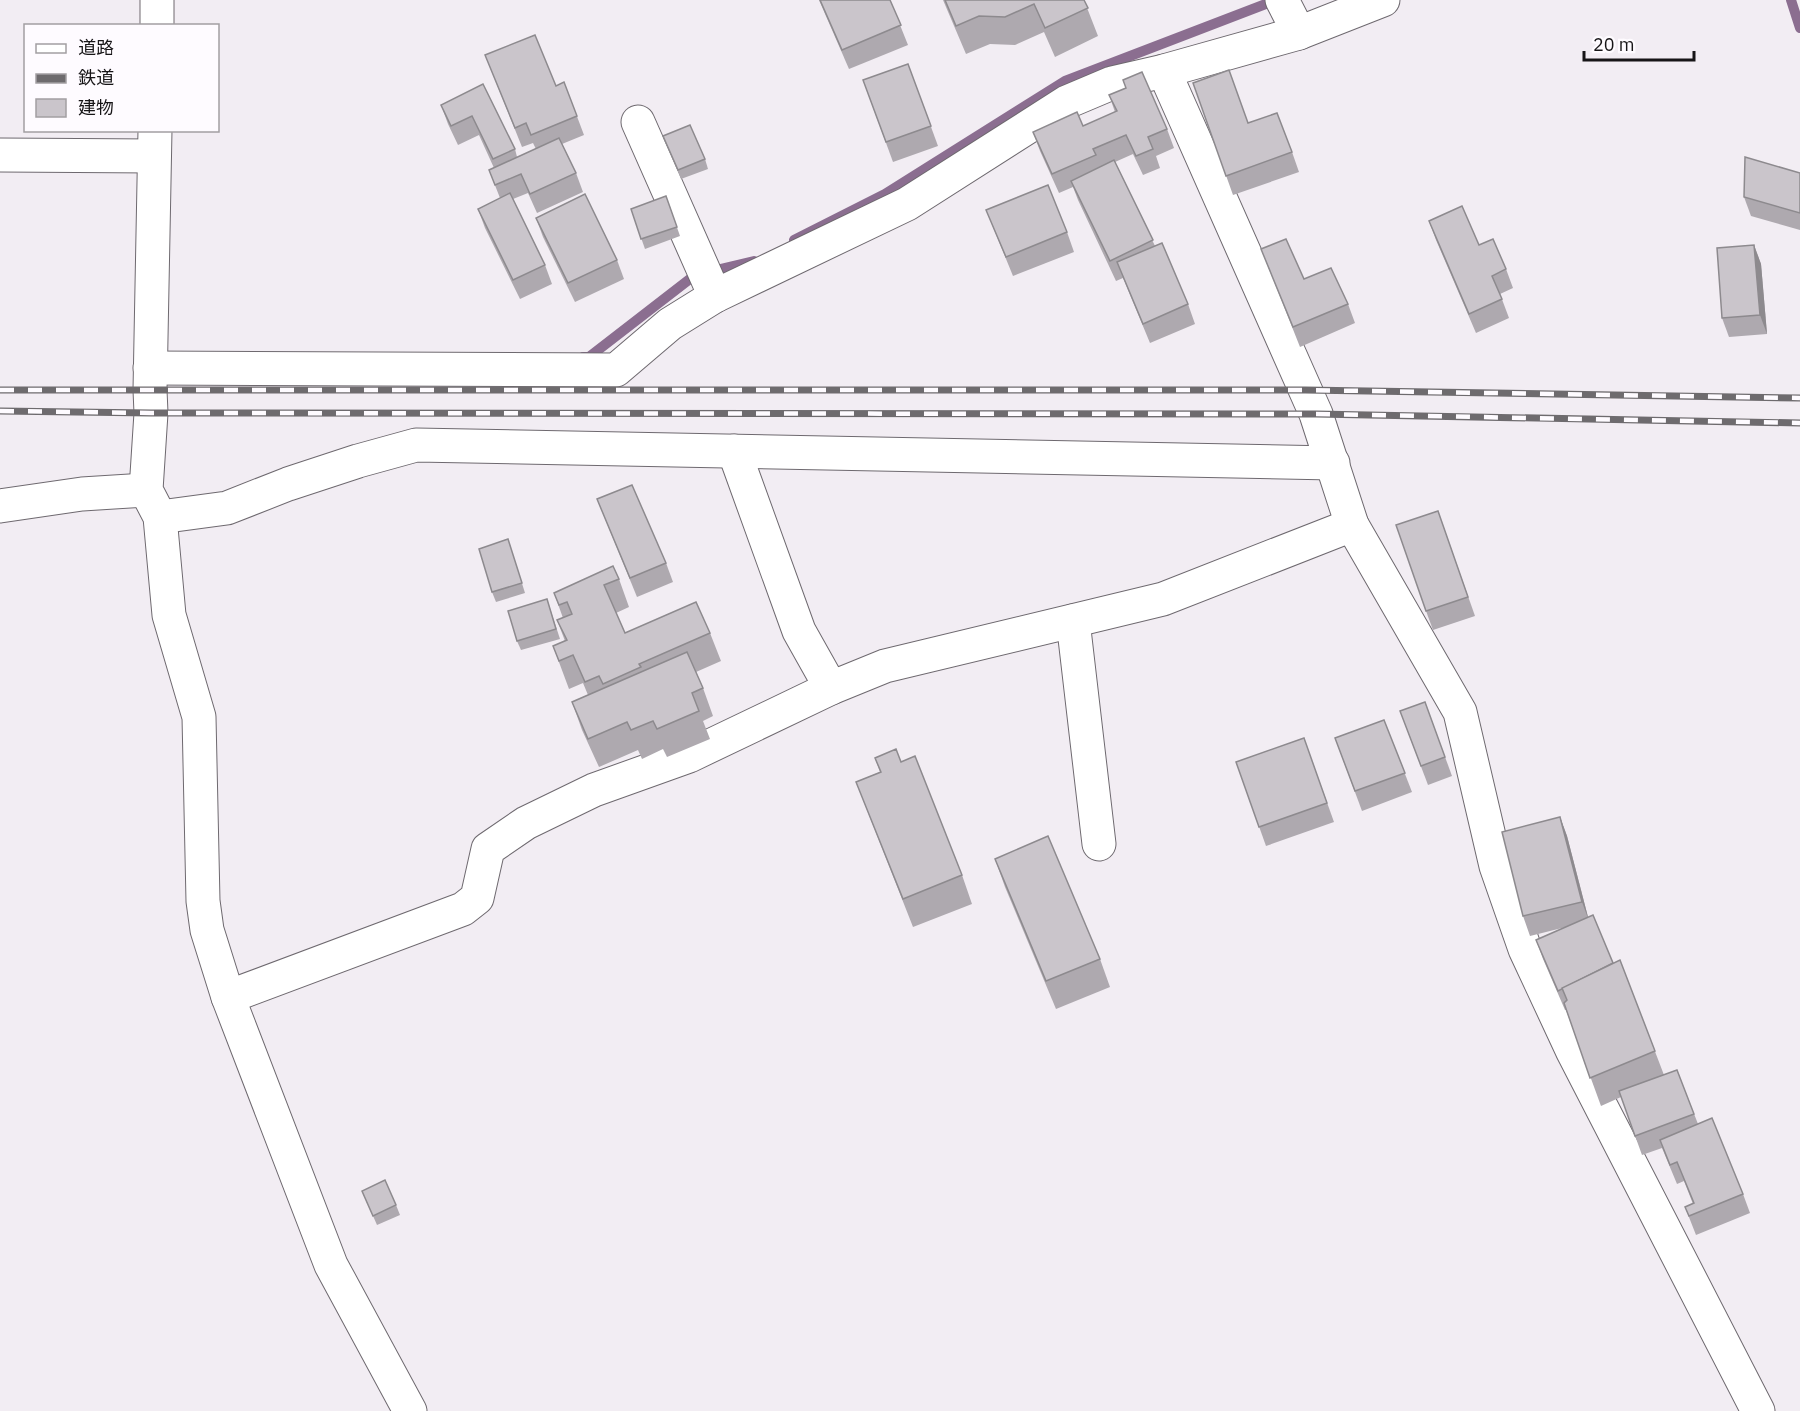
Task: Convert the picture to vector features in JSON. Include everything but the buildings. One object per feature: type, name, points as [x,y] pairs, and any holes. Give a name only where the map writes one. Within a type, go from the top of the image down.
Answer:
[{"type":"street","points":[[157,24],[158,0]]},
{"type":"street","points":[[1282,0],[1299,33]]},
{"type":"street","points":[[150,368],[616,369],[670,324],[715,296],[906,204],[1067,102],[1112,83],[1164,71],[1299,33],[1383,0]]},
{"type":"street","points":[[1164,71],[1316,414],[1352,525],[1460,712],[1496,866],[1525,949],[1573,1052],[1758,1411]]},
{"type":"street","points":[[638,122],[715,296]]},
{"type":"street","points":[[0,155],[155,143],[150,368],[153,503],[169,615],[199,717],[203,901],[207,930],[228,997],[331,1265],[410,1411]]},
{"type":"street","points":[[0,506],[81,494],[153,503],[227,508],[348,464],[416,445],[1333,463]]},
{"type":"street","points":[[734,451],[799,631],[831,688]]},
{"type":"street","points":[[228,997],[463,909],[477,898],[488,849],[526,823],[594,790],[689,756],[831,688],[885,666],[1163,599],[1352,525]]},
{"type":"street","points":[[1073,621],[1099,844]]},
{"type":"waterway","points":[[794,240],[885,194],[1065,81],[1276,0]]},
{"type":"waterway","points":[[1791,0],[1800,28]]},
{"type":"waterway","points":[[583,357],[589,357],[695,275],[754,261]]},
{"type":"railway","points":[[0,390],[1305,390],[1800,398]]},
{"type":"railway","points":[[0,411],[1316,414],[1800,423]]}]
